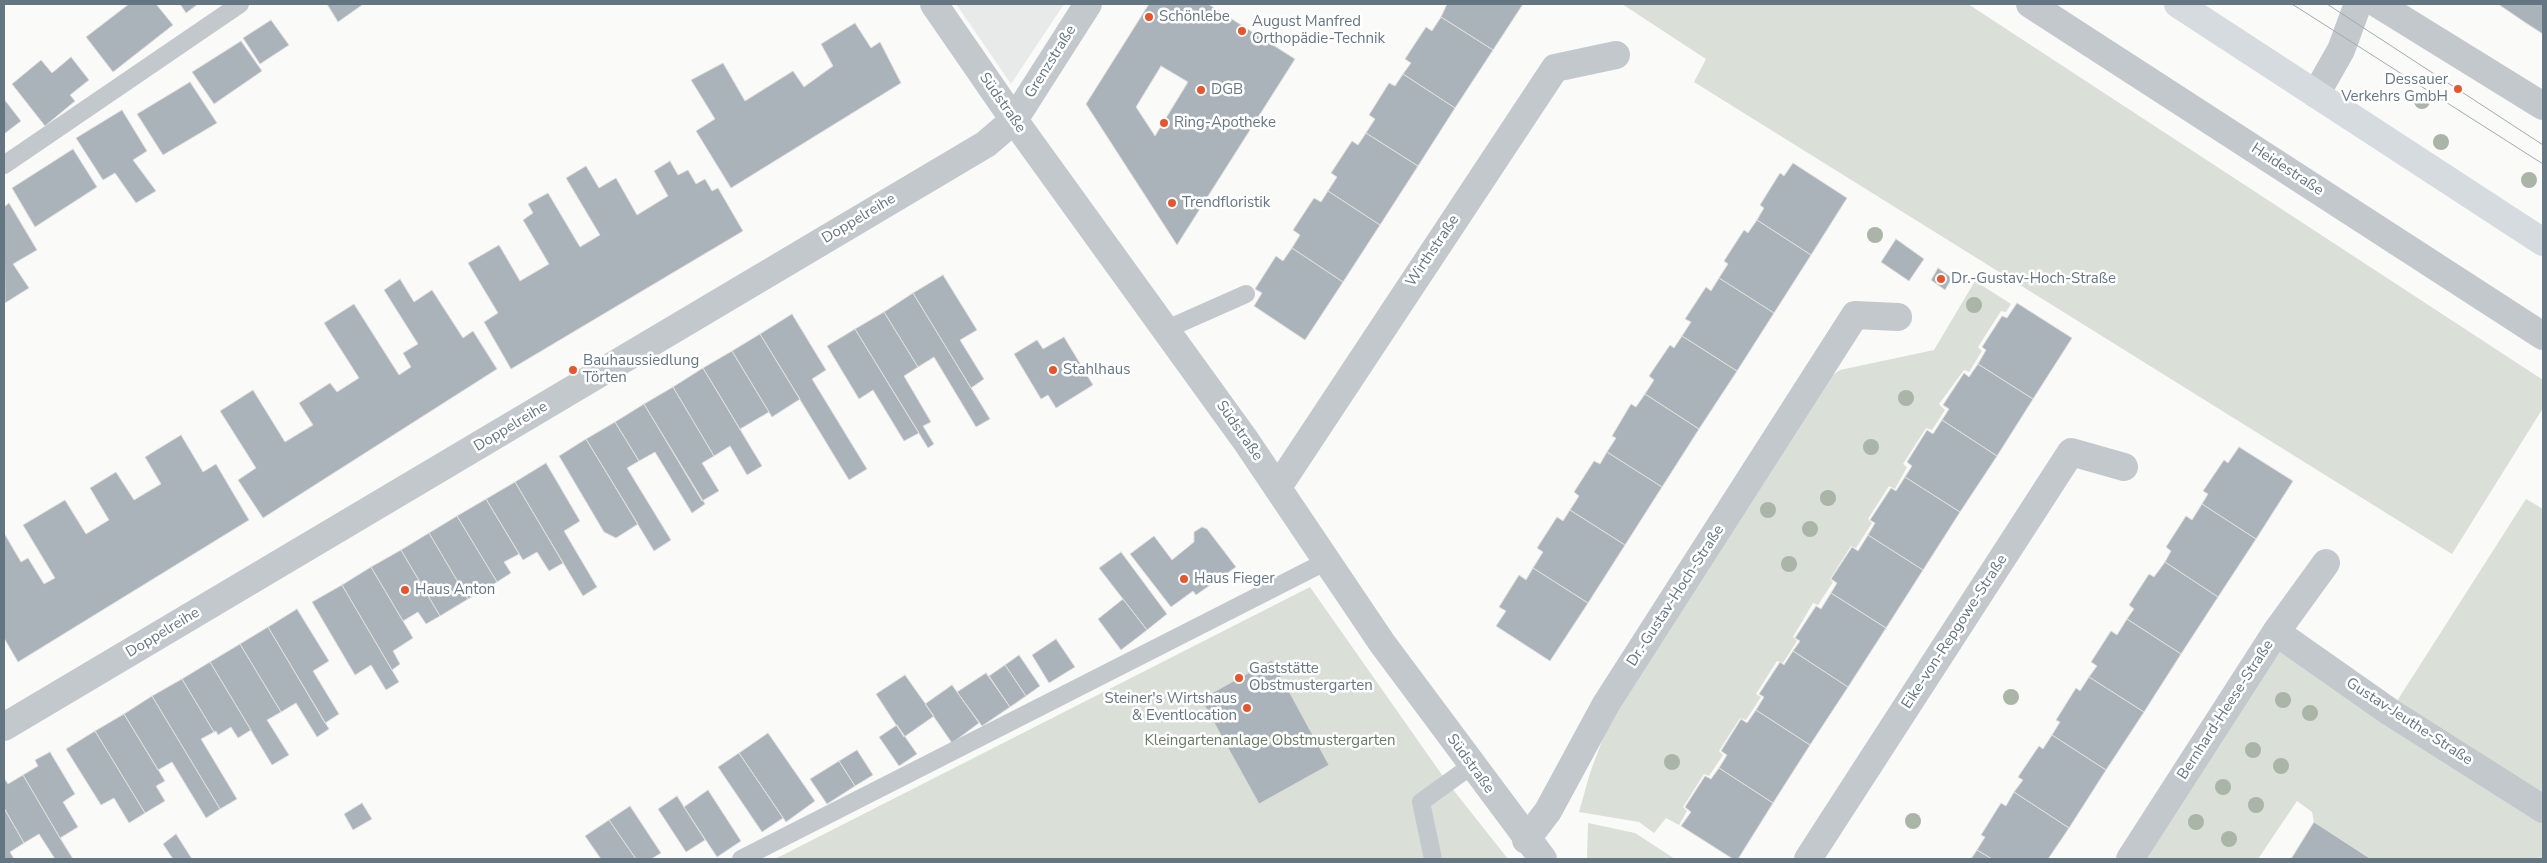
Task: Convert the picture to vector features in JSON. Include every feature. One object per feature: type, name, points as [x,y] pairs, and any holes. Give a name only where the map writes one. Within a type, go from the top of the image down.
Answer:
[{"type":"street","name":"Südstraße","points":[[934,4],[1014,120],[1167,329],[1278,487],[1382,644],[1534,849]]},
{"type":"street","name":"Grenzstraße","points":[[1014,120],[1088,4]]},
{"type":"street","name":"Heidestraße","points":[[2030,4],[2543,336]]},
{"type":"street","points":[[2178,4],[2543,242]]},
{"type":"street","points":[[2316,94],[2341,50],[2358,4]]},
{"type":"street","points":[[2378,4],[2543,106]]},
{"type":"street","name":"Wirthstraße","points":[[1278,487],[1555,68],[1616,54]]},
{"type":"street","name":"Doppelreihe","points":[[4,727],[986,144],[1014,120]]},
{"type":"street","name":"Dr.-Gustav-Hoch-Straße","points":[[1534,849],[1548,811],[1606,704],[1855,315],[1898,317]]},
{"type":"street","name":"Eike-von-Repgowe-Straße","points":[[1808,859],[2071,452],[2124,467]]},
{"type":"street","name":"Bernhard-Heese-Straße","points":[[2130,859],[2276,632],[2326,563]]},
{"type":"street","name":"Gustav-Jeuthe-Straße","points":[[2276,632],[2390,712],[2543,810]]},
{"type":"lane","points":[[4,165],[240,4]]},
{"type":"lane","points":[[1167,329],[1246,294]]},
{"type":"lane","points":[[742,859],[1327,561]]},
{"type":"lane","points":[[1433,859],[1422,802],[1472,766]]},
{"type":"shaded area","points":[[956,4],[1064,4],[1011,84]]},
{"type":"green space","points":[[1622,4],[1968,4],[2543,380],[2543,408],[2452,554],[1694,82],[1706,59]]},
{"type":"green space","points":[[1975,281],[2011,304],[2006,312],[2001,311],[1978,347],[1982,351],[1969,372],[1964,370],[1939,404],[1945,410],[1932,430],[1926,428],[1903,464],[1907,467],[1895,489],[1889,486],[1868,519],[1872,523],[1856,548],[1851,546],[1830,579],[1833,582],[1818,605],[1813,603],[1793,637],[1797,641],[1783,663],[1777,661],[1756,694],[1761,697],[1746,720],[1740,718],[1719,751],[1723,755],[1709,776],[1704,774],[1683,807],[1687,811],[1679,825],[1666,818],[1654,833],[1639,822],[1579,812],[1590,773],[1614,709],[1830,377],[1840,370],[1934,350]]},
{"type":"green space","points":[[2526,499],[2543,509],[2543,859],[2372,859],[2314,822],[2312,812],[2297,801],[2258,859],[2130,859],[2276,632],[2390,712]]},
{"type":"green space","name":"Kleingartenanlage Obstmustergarten","points":[[1310,587],[1447,782],[1508,859],[775,859]]},
{"type":"green space","points":[[1588,823],[1635,833],[1675,859],[1587,859]]},
{"type":"building","points":[[129,4],[156,4],[173,25],[113,72],[86,37]]},
{"type":"building","points":[[180,4],[198,4],[186,13]]},
{"type":"building","points":[[327,4],[362,4],[362,5],[338,22]]},
{"type":"building","points":[[1149,4],[1208,4],[1295,59],[1177,245],[1086,104]],"holes":[[[1161,66],[1188,82],[1155,136],[1136,107]]]},
{"type":"building","points":[[1447,4],[1523,4],[1493,50],[1441,17]]},
{"type":"building","points":[[2498,4],[2543,4],[2543,34],[2526,23]]},
{"type":"building","points":[[1441,17],[1493,50],[1455,108],[1403,74],[1411,63],[1405,59],[1426,27],[1432,31]]},
{"type":"building","points":[[271,20],[289,45],[260,64],[243,38]]},
{"type":"building","points":[[855,23],[871,48],[880,42],[901,83],[731,188],[696,131],[715,119],[691,80],[723,63],[745,101],[793,71],[804,87],[833,66],[821,44]]},
{"type":"building","points":[[241,41],[262,71],[214,104],[192,72]]},
{"type":"building","points":[[71,57],[89,80],[70,95],[75,101],[45,126],[12,84],[41,60],[52,73]]},
{"type":"building","points":[[1403,74],[1455,108],[1418,166],[1366,133],[1375,119],[1369,115],[1389,83],[1395,86]]},
{"type":"building","points":[[190,82],[217,123],[163,155],[137,114]]},
{"type":"building","points":[[4,99],[21,121],[4,134]]},
{"type":"building","points":[[122,110],[147,151],[133,160],[156,191],[136,203],[115,173],[103,180],[76,138]]},
{"type":"building","points":[[1366,133],[1418,166],[1380,225],[1328,191],[1337,177],[1331,173],[1352,141],[1358,145]]},
{"type":"building","points":[[73,149],[97,187],[35,227],[12,188]]},
{"type":"building","points":[[670,161],[678,175],[688,170],[696,184],[705,179],[712,191],[718,188],[743,231],[511,369],[484,322],[498,313],[468,263],[499,245],[520,281],[549,264],[523,220],[533,213],[528,204],[548,193],[580,247],[600,235],[566,178],[586,166],[599,188],[616,178],[637,215],[668,196],[654,171]]},
{"type":"building","points":[[1793,163],[1847,198],[1811,255],[1757,220],[1764,208],[1760,205],[1780,173],[1784,176]]},
{"type":"building","points":[[1328,191],[1380,225],[1343,282],[1292,248],[1300,235],[1293,230],[1314,198],[1321,202]]},
{"type":"building","points":[[9,203],[37,250],[13,264],[29,288],[5,303],[4,207]]},
{"type":"building","points":[[1757,220],[1811,255],[1774,313],[1719,278],[1728,264],[1724,261],[1744,230],[1748,233]]},
{"type":"building","points":[[1896,239],[1924,259],[1909,281],[1881,262]]},
{"type":"building","points":[[1292,248],[1343,282],[1305,340],[1254,306],[1262,293],[1255,289],[1276,256],[1283,261]]},
{"type":"building","name":"Dr.-Gustav-Hoch-Straße","points":[[1938,268],[1952,278],[1945,290],[1931,280]]},
{"type":"building","points":[[943,275],[977,330],[960,340],[984,379],[971,388],[913,293]]},
{"type":"building","points":[[1719,278],[1774,313],[1737,371],[1682,336],[1691,322],[1685,319],[1706,287],[1711,291]]},
{"type":"building","points":[[400,279],[414,302],[432,290],[463,338],[473,331],[497,369],[263,518],[238,480],[256,468],[220,411],[253,390],[285,442],[313,425],[299,403],[330,383],[337,392],[359,378],[324,323],[354,304],[399,375],[411,367],[403,353],[418,344],[384,290]]},
{"type":"building","points":[[913,293],[990,419],[976,427],[934,357],[918,367],[884,312]]},
{"type":"building","points":[[2017,303],[2072,338],[2033,399],[1978,364],[1986,350],[1982,347],[2002,316],[2007,318]]},
{"type":"building","points":[[884,312],[918,367],[904,376],[931,422],[923,426],[934,444],[928,448],[855,329]]},
{"type":"building","points":[[792,314],[826,370],[812,379],[867,469],[849,480],[760,334]]},
{"type":"building","points":[[855,329],[919,433],[904,441],[873,390],[859,399],[827,346]]},
{"type":"building","points":[[760,334],[800,399],[772,417],[732,351]]},
{"type":"building","points":[[1682,336],[1737,371],[1699,429],[1645,394],[1654,380],[1649,376],[1670,345],[1674,348]]},
{"type":"building","name":"Stahlhaus","points":[[1064,337],[1093,385],[1056,408],[1048,395],[1041,399],[1014,354],[1037,340],[1043,349]]},
{"type":"building","points":[[732,351],[769,412],[740,429],[703,368]]},
{"type":"building","points":[[1978,364],[2033,399],[1997,456],[1942,420],[1949,409],[1943,405],[1964,373],[1969,377]]},
{"type":"building","points":[[703,368],[762,466],[747,475],[730,446],[714,456],[673,387]]},
{"type":"building","points":[[673,387],[714,456],[702,463],[719,491],[702,501],[644,404]]},
{"type":"building","points":[[1645,394],[1699,429],[1662,487],[1607,452],[1616,438],[1612,436],[1631,404],[1636,407]]},
{"type":"building","points":[[644,404],[705,504],[692,513],[655,452],[639,461],[615,422]]},
{"type":"building","points":[[1942,420],[1997,456],[1960,512],[1905,477],[1912,466],[1907,462],[1927,430],[1933,434]]},
{"type":"building","points":[[615,422],[639,461],[627,468],[671,540],[654,551],[586,439]]},
{"type":"building","points":[[181,435],[203,472],[216,464],[249,520],[18,662],[4,638],[4,533],[21,562],[28,558],[44,584],[55,578],[23,525],[65,500],[86,534],[109,520],[90,488],[116,472],[134,500],[161,484],[145,457]]},
{"type":"building","points":[[586,439],[638,524],[616,538],[604,532],[559,456]]},
{"type":"building","points":[[2239,447],[2293,481],[2256,539],[2202,504],[2208,494],[2203,491],[2224,460],[2228,463]]},
{"type":"building","points":[[1607,452],[1662,487],[1625,545],[1570,510],[1579,496],[1574,492],[1594,461],[1600,464]]},
{"type":"building","points":[[546,463],[580,521],[564,531],[597,587],[583,596],[515,482]]},
{"type":"building","points":[[1905,477],[1960,512],[1923,570],[1868,535],[1875,523],[1870,520],[1891,488],[1896,491]]},
{"type":"building","points":[[515,482],[563,563],[549,571],[537,552],[523,560],[486,499]]},
{"type":"building","points":[[486,499],[519,554],[504,562],[511,573],[497,582],[457,516]]},
{"type":"building","points":[[2202,504],[2256,539],[2218,597],[2165,562],[2171,551],[2166,547],[2186,516],[2192,520]]},
{"type":"building","points":[[1570,510],[1625,545],[1588,603],[1533,568],[1543,552],[1537,548],[1557,517],[1563,521]]},
{"type":"building","points":[[457,516],[497,582],[468,599],[429,533]]},
{"type":"building","name":"Haus Fieger","points":[[1202,527],[1207,529],[1236,567],[1196,595],[1193,591],[1171,607],[1130,554],[1154,536],[1172,560],[1194,542],[1194,532]]},
{"type":"building","points":[[429,533],[468,599],[440,616],[401,550]]},
{"type":"building","points":[[1868,535],[1923,570],[1886,628],[1831,593],[1837,583],[1831,579],[1852,547],[1858,551]]},
{"type":"building","name":"Haus Anton","points":[[401,550],[440,616],[426,624],[418,612],[403,621],[371,567]]},
{"type":"building","points":[[1121,552],[1167,614],[1147,630],[1099,568]]},
{"type":"building","points":[[2165,562],[2218,597],[2181,654],[2127,619],[2134,609],[2129,605],[2149,574],[2154,577]]},
{"type":"building","points":[[371,567],[413,638],[393,651],[400,664],[392,670],[342,585]]},
{"type":"building","points":[[1533,568],[1588,603],[1550,661],[1496,626],[1506,611],[1499,607],[1519,575],[1526,580]]},
{"type":"building","points":[[342,585],[399,682],[386,690],[371,665],[355,675],[312,602]]},
{"type":"building","points":[[1831,593],[1886,628],[1848,687],[1793,651],[1800,641],[1795,638],[1816,606],[1821,609]]},
{"type":"building","points":[[1123,599],[1147,630],[1121,650],[1098,619]]},
{"type":"building","points":[[297,609],[329,661],[313,671],[339,714],[325,723],[268,627]]},
{"type":"building","points":[[2127,619],[2181,654],[2144,712],[2089,677],[2097,666],[2091,662],[2111,631],[2117,635]]},
{"type":"building","points":[[268,627],[329,729],[317,737],[296,703],[281,712],[240,644]]},
{"type":"building","points":[[1056,639],[1075,667],[1049,683],[1032,655]]},
{"type":"building","points":[[240,644],[281,712],[267,720],[289,755],[272,765],[210,662]]},
{"type":"building","points":[[1793,651],[1848,687],[1810,745],[1756,710],[1764,697],[1759,694],[1780,662],[1784,665]]},
{"type":"building","points":[[1019,655],[1040,686],[1026,696],[1005,665]]},
{"type":"building","points":[[1272,660],[1329,765],[1259,804],[1201,699]]},
{"type":"building","points":[[210,662],[251,730],[238,738],[231,727],[218,735],[216,731],[214,732],[182,679]]},
{"type":"building","points":[[1005,665],[1026,696],[1010,707],[989,676]]},
{"type":"building","points":[[986,673],[1010,707],[982,726],[957,692]]},
{"type":"building","points":[[905,675],[934,716],[904,737],[876,694]]},
{"type":"building","points":[[2089,677],[2144,712],[2106,770],[2052,735],[2060,722],[2056,720],[2076,688],[2080,691]]},
{"type":"building","points":[[182,679],[214,732],[201,739],[237,799],[220,809],[152,696]]},
{"type":"building","points":[[952,685],[979,723],[952,743],[925,704]]},
{"type":"building","points":[[152,696],[220,809],[206,818],[172,762],[158,770],[124,714]]},
{"type":"building","points":[[1756,710],[1810,745],[1773,803],[1719,768],[1727,755],[1721,751],[1741,719],[1747,723]]},
{"type":"building","points":[[124,714],[165,781],[156,786],[165,801],[145,813],[95,731]]},
{"type":"building","points":[[897,725],[917,754],[899,766],[879,737]]},
{"type":"building","points":[[95,731],[145,813],[129,823],[114,798],[101,805],[66,749]]},
{"type":"building","points":[[768,733],[815,801],[786,822],[739,753]]},
{"type":"building","points":[[2052,735],[2106,770],[2069,828],[2014,792],[2023,780],[2018,777],[2039,746],[2043,749]]},
{"type":"building","points":[[857,750],[873,775],[855,786],[839,761]]},
{"type":"building","points":[[50,752],[75,794],[63,802],[78,827],[60,838],[23,775],[38,766],[35,760]]},
{"type":"building","points":[[739,753],[783,818],[762,832],[718,767]]},
{"type":"building","points":[[839,761],[855,786],[827,804],[810,779]]},
{"type":"building","points":[[1719,768],[1773,803],[1738,859],[1733,859],[1681,826],[1691,812],[1685,807],[1705,776],[1711,779]]},
{"type":"building","points":[[23,775],[73,859],[55,859],[39,834],[24,843],[4,808],[4,778],[8,784]]},
{"type":"building","points":[[708,790],[741,841],[717,857],[684,807]]},
{"type":"building","points":[[2014,792],[2069,828],[2048,859],[1992,859],[1977,850],[1985,837],[1981,835],[2001,803],[2006,806]]},
{"type":"building","points":[[677,796],[705,840],[686,852],[658,809]]},
{"type":"building","points":[[362,803],[372,819],[353,830],[344,814]]},
{"type":"building","points":[[630,806],[661,853],[651,859],[636,859],[609,820]]},
{"type":"building","points":[[4,808],[24,843],[10,852],[14,859],[4,859]]},
{"type":"building","points":[[609,820],[636,859],[601,859],[585,836]]},
{"type":"building","points":[[2314,822],[2371,859],[2291,859]]},
{"type":"building","points":[[176,834],[192,859],[173,859],[163,844]]},
{"type":"building","points":[[1977,850],[1992,859],[1971,859]]},
{"type":"tram line","points":[[2292,4],[2543,164]]},
{"type":"tram line","points":[[2327,4],[2543,145]]},
{"type":"place","name":"Schönlebe","points":[[1149,17]]},
{"type":"place","name":"August Manfred Orthopädie-Technik","points":[[1242,31]]},
{"type":"place","name":"Dessauer Verkehrs GmbH","points":[[2458,89]]},
{"type":"place","name":"DGB","points":[[1201,90]]},
{"type":"place","name":"Ring-Apotheke","points":[[1164,123]]},
{"type":"place","name":"Trendfloristik","points":[[1172,203]]},
{"type":"place","name":"Dr.-Gustav-Hoch-Straße","points":[[1941,279]]},
{"type":"place","name":"Bauhaussiedlung Törten","points":[[573,370]]},
{"type":"place","name":"Stahlhaus","points":[[1053,370]]},
{"type":"place","name":"Haus Fieger","points":[[1184,579]]},
{"type":"place","name":"Haus Anton","points":[[405,590]]},
{"type":"place","name":"Gaststätte Obstmustergarten","points":[[1239,678]]},
{"type":"place","name":"Steiner's Wirtshaus & Eventlocation","points":[[1247,708]]}]
